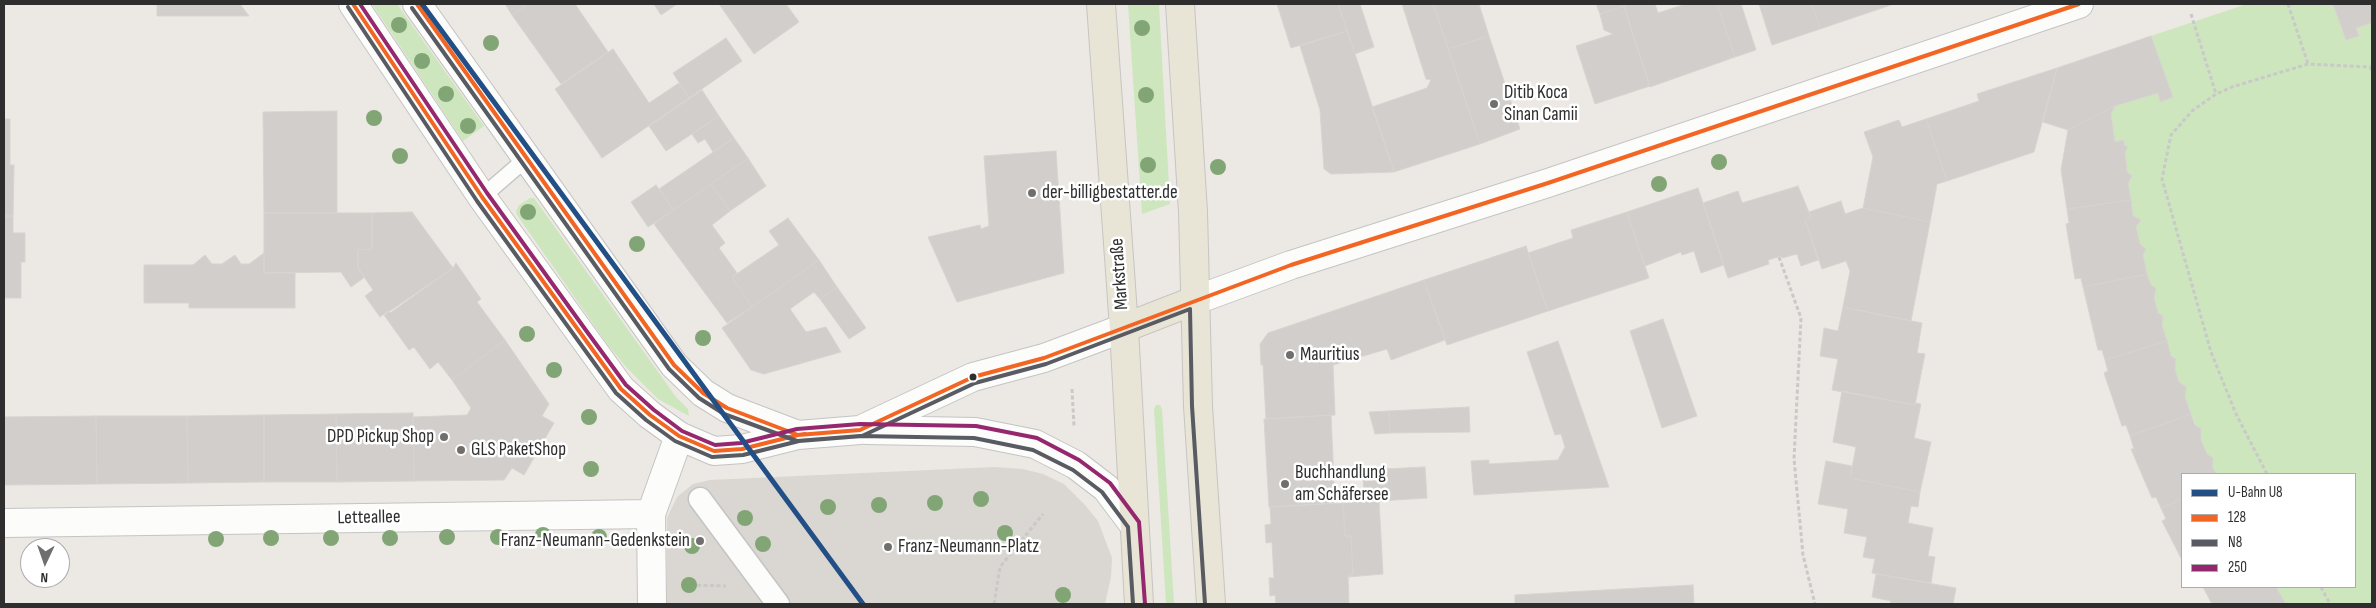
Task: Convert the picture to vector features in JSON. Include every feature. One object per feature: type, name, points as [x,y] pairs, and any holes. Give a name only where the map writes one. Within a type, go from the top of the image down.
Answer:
[{"type":"main road","points":[[353,4],[482,196],[621,389],[650,415],[679,436],[714,450],[742,449],[798,435],[860,430],[976,432],[1035,444],[1076,465],[1106,488],[1134,525]]},
{"type":"main road","points":[[417,4],[674,365],[703,393],[727,408],[798,435]]},
{"type":"main road","name":"Markstraße","points":[[1101,4],[1124,328],[1139,604]]},
{"type":"main road","points":[[1180,4],[1196,300],[1198,406],[1211,604]]},
{"type":"main road","points":[[860,430],[973,377],[1044,358],[1291,265],[1548,183],[2079,4]]},
{"type":"main road","points":[[652,604],[651,514],[679,436]]},
{"type":"main road","name":"Letteallee","points":[[4,523],[651,514]]},
{"type":"street","points":[[700,499],[778,604]]},
{"type":"lane","points":[[482,196],[527,158]]},
{"type":"path","points":[[2288,4],[2308,64]]},
{"type":"path","points":[[2191,14],[2216,94]]},
{"type":"path","points":[[2266,473],[2236,414],[2211,352],[2162,179],[2171,135],[2192,111],[2216,94],[2308,64],[2370,67],[2372,71]]},
{"type":"path","points":[[1778,257],[1801,318],[1794,459],[1803,555],[1815,604]]},
{"type":"path","points":[[1072,389],[1075,433]]},
{"type":"path","points":[[994,604],[1000,567],[1043,514]]},
{"type":"path","points":[[2322,588],[2330,604]]},
{"type":"green space","points":[[372,4],[397,4],[484,126],[463,141]]},
{"type":"green space","points":[[1128,4],[1159,4],[1170,204],[1142,214]]},
{"type":"green space","points":[[2247,4],[2333,4],[2346,40],[2359,36],[2356,28],[2372,23],[2372,604],[2286,604],[2277,588],[2356,588],[2356,473],[2216,473],[2212,466],[2212,458],[2207,454],[2175,370],[2176,359],[2171,356],[2162,325],[2163,316],[2158,313],[2154,298],[2156,288],[2151,285],[2147,274],[2143,255],[2146,249],[2140,244],[2136,227],[2140,220],[2133,216],[2128,183],[2132,176],[2127,172],[2125,152],[2128,147],[2124,145],[2124,140],[2115,142],[2111,114],[2115,106],[2158,93],[2160,101],[2173,97],[2151,36]]},
{"type":"green space","points":[[530,198],[534,198],[676,397],[688,409],[689,416],[658,399],[627,368],[608,345],[517,215],[516,211],[519,205]]},
{"type":"green space","points":[[1156,405],[1160,405],[1162,409],[1174,604],[1166,604],[1154,409]]},
{"type":"shaded area","name":"Franz-Neumann-Platz","points":[[995,467],[1023,469],[1043,474],[1064,484],[1098,521],[1112,558],[1111,577],[1105,604],[667,604],[667,518],[677,497],[693,484],[710,480]]},
{"type":"building","points":[[157,4],[240,4],[249,16],[157,16]]},
{"type":"building","points":[[505,4],[528,4],[512,15]]},
{"type":"building","points":[[528,4],[575,4],[608,52],[561,84],[512,15]]},
{"type":"building","points":[[654,4],[677,4],[661,15]]},
{"type":"building","points":[[719,4],[786,4],[799,22],[754,54]]},
{"type":"building","points":[[1277,4],[1338,4],[1347,31],[1291,48]]},
{"type":"building","points":[[1338,4],[1360,4],[1374,47],[1355,54]]},
{"type":"building","points":[[1402,4],[1433,4],[1480,144],[1394,172],[1372,107],[1427,88],[1431,80],[1426,79]]},
{"type":"building","points":[[1433,4],[1479,4],[1489,36],[1448,49]]},
{"type":"building","points":[[1596,4],[1623,4],[1624,6],[1600,14]]},
{"type":"building","points":[[1623,4],[1655,4],[1658,13],[1686,4],[1717,4],[1735,57],[1650,87]]},
{"type":"building","points":[[1717,4],[1741,4],[1756,50],[1735,57]]},
{"type":"building","points":[[1759,4],[1812,4],[1820,29],[1772,45]]},
{"type":"building","points":[[1812,4],[1894,4],[1820,29]]},
{"type":"building","points":[[2333,4],[2372,4],[2372,23],[2356,28],[2359,36],[2346,40]]},
{"type":"building","points":[[1624,6],[1650,86],[1595,104],[1576,46],[1613,34],[1604,30],[1600,14]]},
{"type":"building","points":[[1347,31],[1394,172],[1331,174],[1324,169],[1320,110],[1300,46]]},
{"type":"building","points":[[1489,36],[1520,129],[1480,144],[1448,49]]},
{"type":"building","points":[[2151,36],[2173,97],[2160,102],[2158,93],[2115,106],[2068,130],[2043,122],[2057,68]]},
{"type":"building","points":[[726,38],[742,61],[689,98],[673,73]]},
{"type":"building","points":[[613,49],[649,103],[679,83],[689,98],[602,158],[555,89]]},
{"type":"building","points":[[2057,68],[2034,152],[1947,181],[1926,119],[1979,101],[1977,94]]},
{"type":"building","points":[[702,90],[719,116],[666,151],[649,126]]},
{"type":"building","points":[[2115,106],[2111,114],[2115,142],[2124,140],[2124,145],[2128,147],[2125,152],[2127,172],[2132,176],[2128,183],[2131,200],[2067,209],[2061,170],[2068,130]]},
{"type":"building","points":[[337,111],[337,213],[264,213],[263,112]]},
{"type":"building","points":[[719,116],[734,138],[713,152],[705,139],[698,143],[692,134]]},
{"type":"building","points":[[4,119],[10,119],[10,165],[14,165],[13,216],[4,216]]},
{"type":"building","points":[[1926,119],[1947,181],[1937,184],[1930,222],[1863,208],[1873,157],[1864,132],[1899,120],[1902,127]]},
{"type":"building","points":[[734,138],[748,158],[674,210],[659,189]]},
{"type":"building","points":[[1056,151],[1064,273],[957,302],[928,237],[980,225],[981,229],[989,226],[984,156]]},
{"type":"building","points":[[748,158],[766,186],[730,211],[711,184]]},
{"type":"building","points":[[711,184],[730,211],[712,225],[725,243],[719,248],[737,273],[732,277],[752,307],[727,323],[654,224]]},
{"type":"building","points":[[656,185],[674,210],[648,227],[631,202]]},
{"type":"building","points":[[1798,186],[1811,217],[1805,220],[1818,260],[1801,266],[1797,254],[1782,258],[1781,256],[1768,260],[1769,264],[1728,278],[1703,203],[1738,191],[1742,203]]},
{"type":"building","points":[[1698,188],[1724,265],[1701,273],[1694,251],[1682,255],[1681,252],[1645,266],[1627,212]]},
{"type":"building","points":[[2131,200],[2133,216],[2141,220],[2136,227],[2140,244],[2146,249],[2143,255],[2147,274],[2083,287],[2081,278],[2075,279],[2066,224],[2069,223],[2067,209]]},
{"type":"building","points":[[1841,201],[1845,214],[1863,208],[1930,222],[1911,321],[1843,307],[1850,271],[1846,261],[1822,269],[1805,220],[1811,217],[1809,212]]},
{"type":"building","points":[[412,212],[453,268],[390,313],[388,311],[380,317],[365,296],[373,290],[358,268],[358,250],[372,249],[372,213]]},
{"type":"building","points":[[1627,212],[1649,278],[1548,311],[1528,253],[1573,238],[1571,230]]},
{"type":"building","points":[[264,213],[372,213],[372,249],[358,250],[358,268],[365,277],[351,287],[341,272],[264,273]]},
{"type":"building","points":[[4,216],[13,216],[13,233],[25,233],[25,262],[21,262],[21,298],[4,298]]},
{"type":"building","points":[[788,218],[819,260],[752,307],[732,277],[779,245],[769,231]]},
{"type":"building","points":[[1526,246],[1548,311],[1447,345],[1424,280]]},
{"type":"building","points":[[264,253],[264,273],[295,273],[295,308],[189,308],[189,303],[144,303],[144,265],[193,265],[205,255],[212,264],[222,264],[235,255],[241,264],[249,264]]},
{"type":"building","points":[[819,260],[837,287],[820,299],[814,292],[790,309],[806,332],[826,327],[841,352],[764,374],[751,370],[722,328]]},
{"type":"building","points":[[456,263],[481,299],[477,302],[505,340],[452,380],[438,362],[430,369],[414,347],[409,350],[384,315],[453,268]]},
{"type":"building","points":[[2147,274],[2151,285],[2156,288],[2154,298],[2158,313],[2163,316],[2162,325],[2167,341],[2105,360],[2102,350],[2098,350],[2083,287]]},
{"type":"building","points":[[1424,280],[1445,340],[1391,360],[1387,349],[1333,365],[1335,415],[1266,419],[1260,344],[1268,333]]},
{"type":"building","points":[[837,287],[866,328],[849,339],[820,299]]},
{"type":"building","points":[[1843,307],[1922,323],[1917,353],[1925,354],[1915,405],[1832,390],[1838,359],[1820,356],[1824,328],[1838,331]]},
{"type":"building","points":[[1663,319],[1697,416],[1662,428],[1630,331]]},
{"type":"building","points":[[505,340],[549,404],[542,416],[554,423],[524,475],[512,468],[504,480],[414,481],[413,417],[467,415],[471,408],[452,380]]},
{"type":"building","points":[[1558,341],[1609,487],[1474,495],[1471,461],[1489,460],[1489,464],[1558,460],[1565,447],[1561,434],[1555,435],[1527,352]]},
{"type":"building","points":[[2167,341],[2171,356],[2176,359],[2175,370],[2179,382],[2186,387],[2185,397],[2191,414],[2130,436],[2126,425],[2122,426],[2104,373],[2108,371],[2105,360]]},
{"type":"building","points":[[1842,391],[1915,405],[1915,403],[1921,404],[1914,438],[1931,442],[1920,492],[1850,478],[1856,447],[1833,442]]},
{"type":"building","points":[[1469,407],[1470,432],[1390,433],[1389,411]]},
{"type":"building","points":[[1389,411],[1390,433],[1375,434],[1369,412]]},
{"type":"building","points":[[413,413],[414,481],[337,482],[336,414]]},
{"type":"building","points":[[336,414],[337,482],[264,482],[264,415]]},
{"type":"building","points":[[2191,414],[2195,425],[2201,429],[2201,440],[2207,454],[2213,458],[2212,466],[2216,473],[2181,473],[2181,499],[2161,508],[2156,497],[2152,498],[2131,449],[2134,449],[2130,436]]},
{"type":"building","points":[[264,415],[264,482],[188,483],[187,416]]},
{"type":"building","points":[[1331,415],[1335,503],[1269,507],[1264,419]]},
{"type":"building","points":[[96,416],[97,484],[4,485],[4,417]]},
{"type":"building","points":[[96,416],[187,416],[188,483],[97,484]]},
{"type":"building","points":[[1826,461],[1852,466],[1850,478],[1920,492],[1918,507],[1911,506],[1908,523],[1933,528],[1928,556],[1935,557],[1931,583],[1872,573],[1875,559],[1863,557],[1867,537],[1844,533],[1848,509],[1818,504]]},
{"type":"building","points":[[1425,467],[1427,498],[1364,502],[1363,470]]},
{"type":"building","points":[[2181,499],[2181,558],[2162,521],[2166,519],[2161,508]]},
{"type":"building","points":[[1379,500],[1383,574],[1348,577],[1348,575],[1353,574],[1351,536],[1345,536],[1343,503]]},
{"type":"building","points":[[1343,503],[1345,536],[1351,536],[1353,574],[1348,575],[1349,604],[1276,604],[1275,595],[1270,596],[1269,578],[1274,578],[1272,542],[1266,543],[1265,525],[1271,524],[1270,507]]},
{"type":"building","points":[[1876,574],[1956,588],[1953,604],[1890,604],[1891,601],[1872,597]]},
{"type":"building","points":[[1693,585],[1694,604],[1515,604],[1515,595]]},
{"type":"building","points":[[2204,588],[2277,588],[2286,604],[2212,604]]},
{"type":"metro line","name":"U8","points":[[422,4],[863,604]]},
{"type":"transit line","name":"128","points":[[353,4],[482,197],[621,389],[650,415],[679,436],[714,451],[742,449],[798,435],[860,430],[973,377],[1044,358],[1291,265],[1548,183],[2079,4]]},
{"type":"transit line","name":"250","points":[[360,4],[487,193],[585,329],[626,385],[654,410],[682,431],[715,445],[741,443],[797,429],[860,424],[976,426],[1037,438],[1079,460],[1110,483],[1139,522],[1145,604]]},
{"type":"transit line","name":"128","points":[[417,4],[674,365],[703,393],[727,408],[798,435],[805,434]]},
{"type":"transit line","name":"N8","points":[[348,7],[477,201],[616,393],[646,420],[675,441],[712,457],[743,455],[799,441],[862,436],[975,383],[1046,364],[1190,309],[1192,406],[1205,604]]},
{"type":"transit line","name":"N8","points":[[412,8],[669,369],[699,398],[724,414],[797,441],[860,436],[974,438],[1033,450],[1073,470],[1102,492],[1128,527],[1133,604]]},
{"type":"place","name":"Ditib Koca Sinan Camii","points":[[1494,104]]},
{"type":"place","name":"der-billigbestatter.de","points":[[1032,193]]},
{"type":"place","name":"Mauritius","points":[[1290,355]]},
{"type":"place","name":"DPD Pickup Shop","points":[[444,437]]},
{"type":"place","name":"GLS PaketShop","points":[[461,450]]},
{"type":"place","name":"Buchhandlung am Schäfersee","points":[[1285,484]]},
{"type":"place","name":"Franz-Neumann-Gedenkstein","points":[[700,541]]},
{"type":"place","name":"Franz-Neumann-Platz","points":[[888,547]]}]
